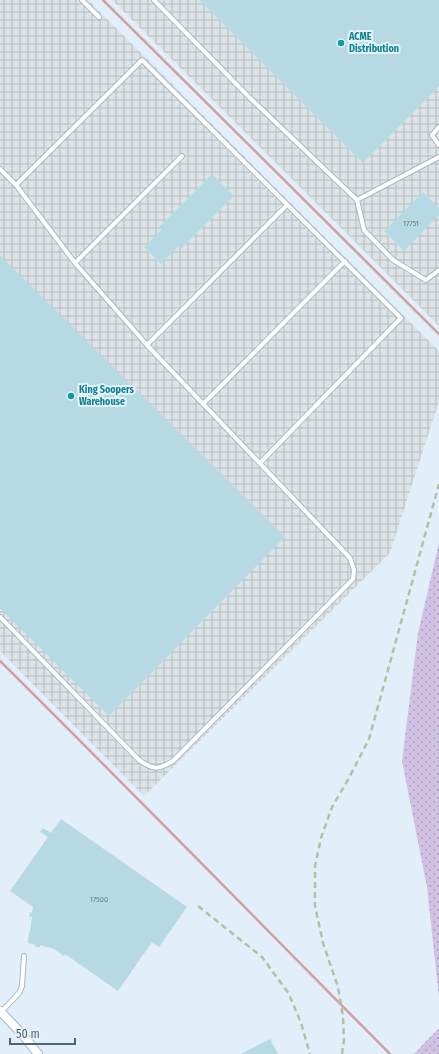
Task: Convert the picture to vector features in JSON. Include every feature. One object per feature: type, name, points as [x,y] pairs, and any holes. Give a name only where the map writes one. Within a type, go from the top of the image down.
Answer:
[{"type":"street","points":[[1,1012],[23,1035],[38,1054]]},
{"type":"lane","points":[[82,0],[99,18]]},
{"type":"lane","points":[[154,0],[249,97],[357,200],[364,230],[393,260],[426,280],[439,270]]},
{"type":"lane","points":[[16,185],[142,60],[402,318],[260,463]]},
{"type":"lane","points":[[439,127],[432,135],[439,145]]},
{"type":"lane","points":[[75,263],[182,156]]},
{"type":"lane","points":[[357,200],[439,157]]},
{"type":"lane","points":[[0,168],[16,185],[75,263],[147,345],[350,558],[354,570],[352,579],[173,761],[156,768],[148,766],[139,760],[0,617]]},
{"type":"lane","points":[[147,345],[287,205]]},
{"type":"lane","points":[[203,404],[345,262]]},
{"type":"lane","points":[[1,1012],[19,992],[22,986],[24,956]]},
{"type":"path","points":[[439,729],[437,810],[439,824]]},
{"type":"shaded area","points":[[0,0],[88,0],[439,351],[439,401],[390,553],[144,796],[0,651]]},
{"type":"shaded area","points":[[112,0],[439,0],[439,326]]},
{"type":"shaded area","points":[[439,543],[439,997],[427,887],[402,761],[418,633]]},
{"type":"shaded area","points":[[439,1028],[439,1054],[414,1054]]},
{"type":"building","name":"ACME Distribution","points":[[199,0],[439,0],[439,86],[363,163]]},
{"type":"building","points":[[212,174],[234,196],[182,248],[179,246],[161,264],[144,247],[162,229],[160,226]]},
{"type":"building","points":[[423,192],[439,208],[439,215],[404,251],[384,231]]},
{"type":"building","name":"King Soopers Warehouse","points":[[0,255],[285,537],[109,716],[0,608]]},
{"type":"building","points":[[61,819],[187,907],[159,947],[152,942],[118,991],[65,954],[64,956],[54,949],[40,945],[40,947],[35,947],[36,945],[28,943],[32,917],[29,917],[30,912],[32,913],[33,907],[10,891],[48,837],[40,832],[43,828],[51,833]]},
{"type":"building","points":[[270,1039],[278,1054],[241,1054]]},
{"type":"waterway","points":[[103,0],[439,334]]},
{"type":"waterway","points":[[0,661],[390,1054]]},
{"type":"railway","points":[[342,1054],[344,1040],[343,1017],[338,987],[323,943],[315,906],[315,866],[321,838],[332,807],[369,739],[439,484]]},
{"type":"railway","points":[[198,906],[262,957],[289,994],[301,1023],[310,1054]]},
{"type":"place","name":"ACME Distribution","points":[[341,43]]},
{"type":"place","name":"King Soopers Warehouse","points":[[71,396]]}]
